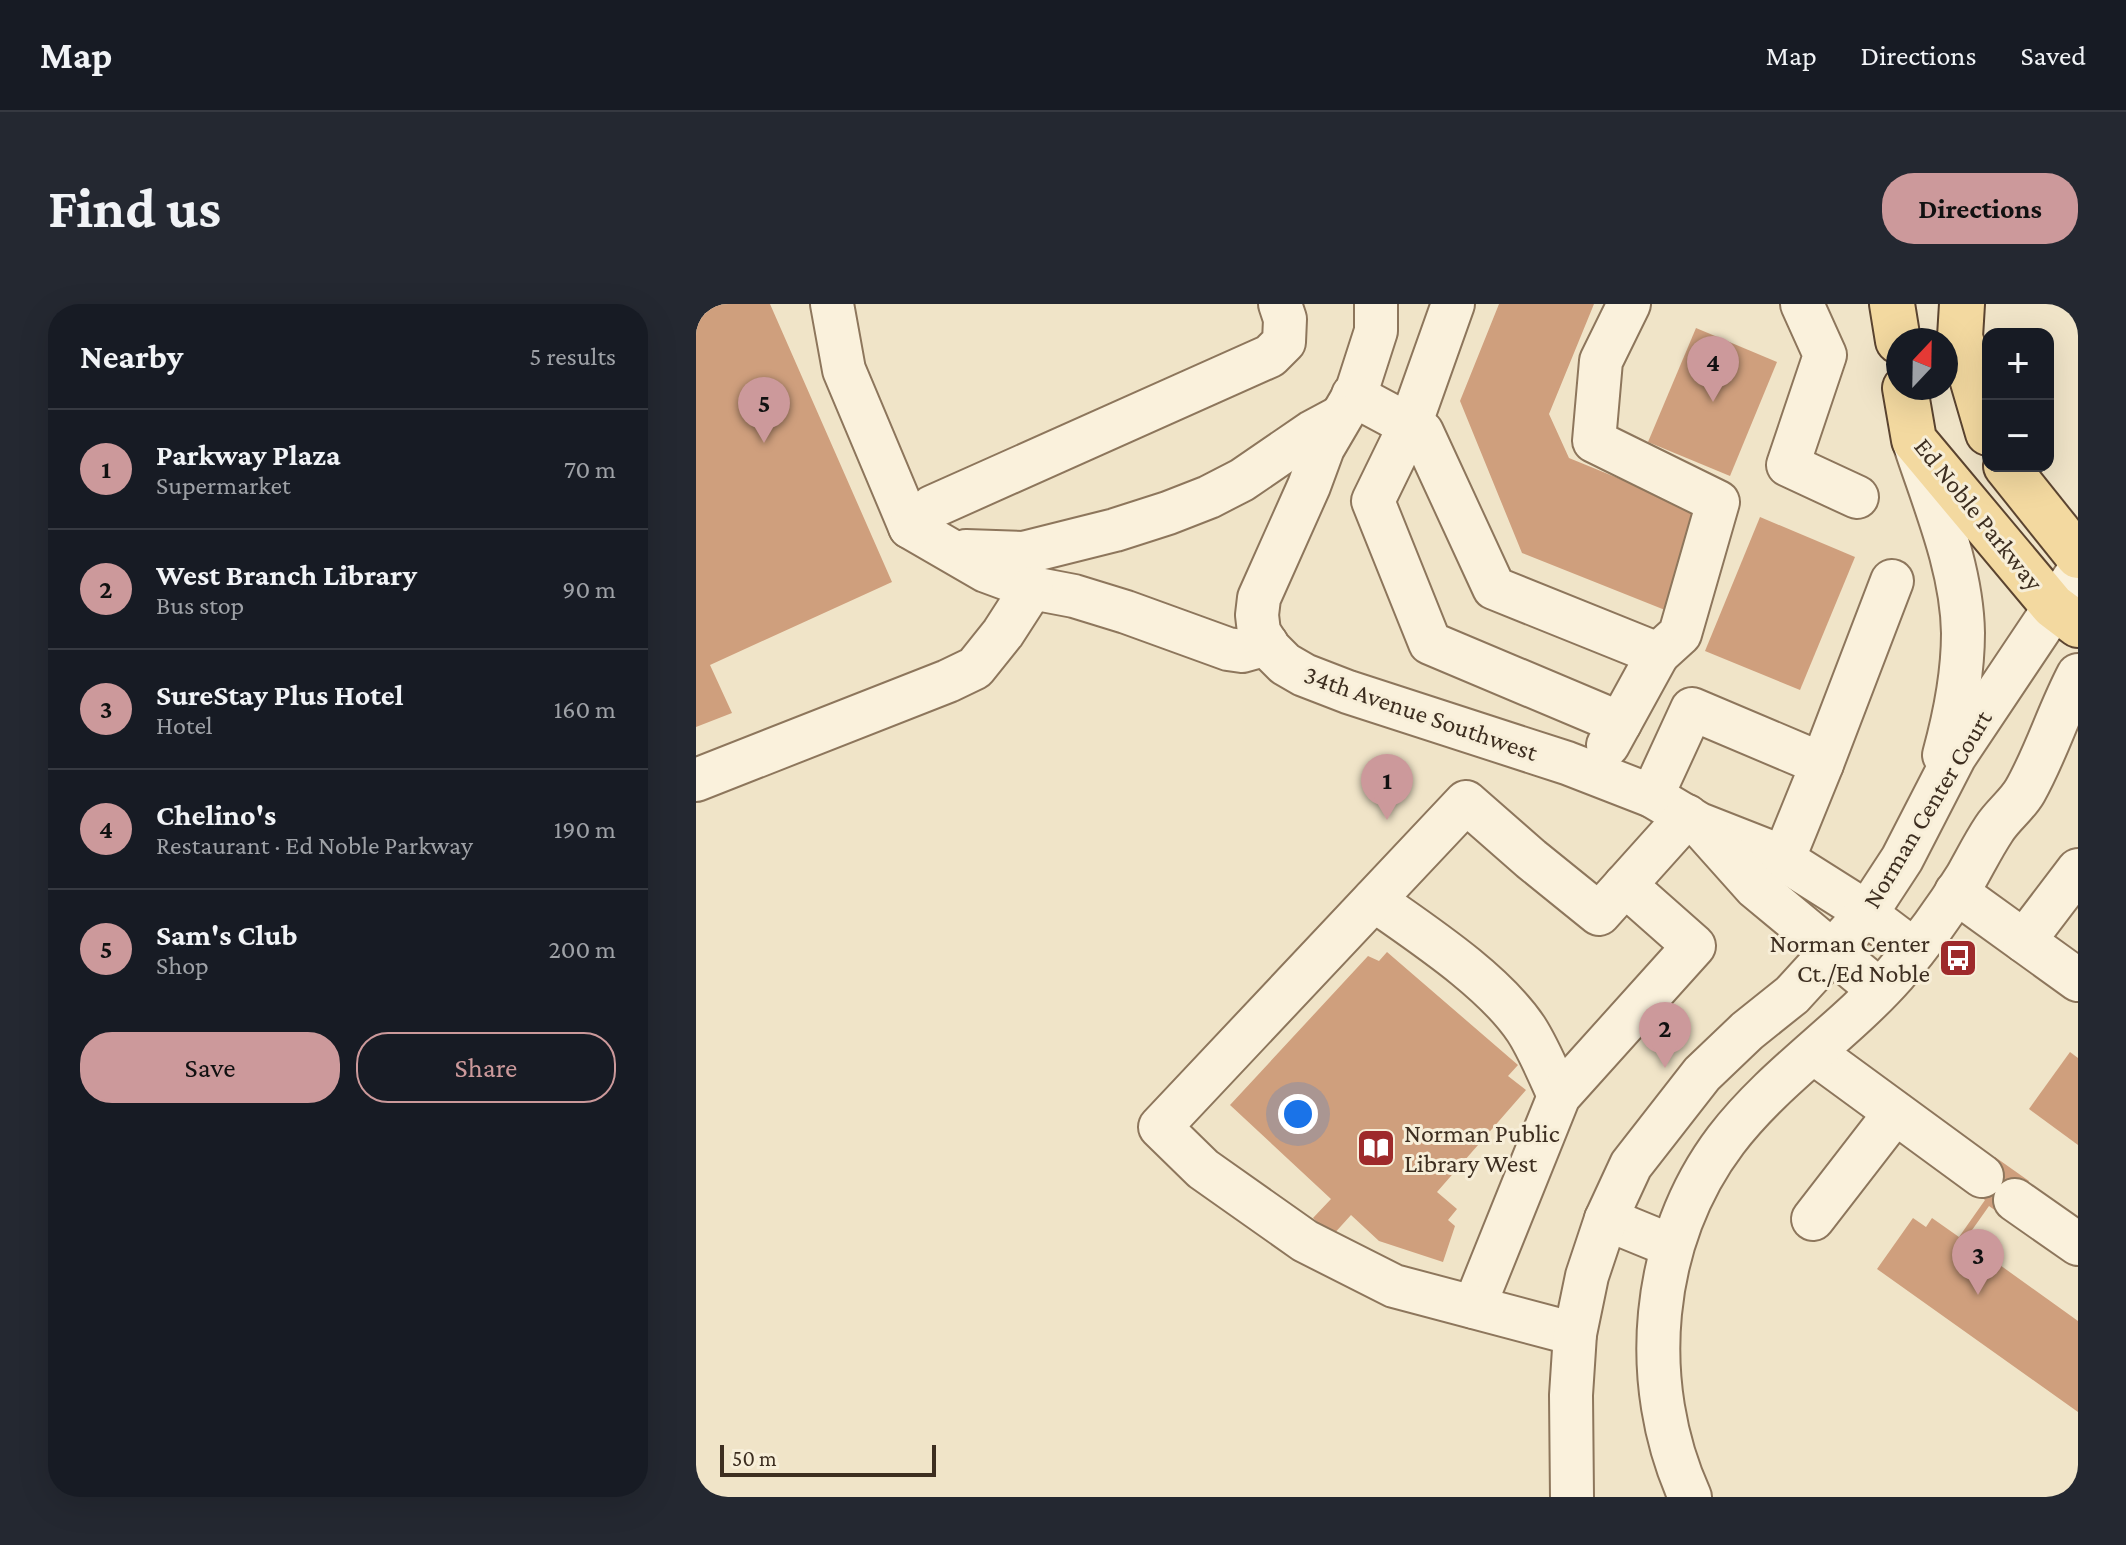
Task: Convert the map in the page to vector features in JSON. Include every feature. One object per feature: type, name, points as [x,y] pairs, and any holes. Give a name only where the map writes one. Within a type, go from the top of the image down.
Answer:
[{"type":"main road","points":[[1892,304],[1896,328]]},
{"type":"main road","points":[[1962,304],[1960,337],[1982,412]]},
{"type":"main road","name":"Ed Noble Parkway","points":[[1907,400],[1914,440],[2070,601]]},
{"type":"main road","name":"Ed Noble Parkway","points":[[2011,472],[2078,556]]},
{"type":"street","points":[[832,304],[844,370],[910,527],[986,571],[1032,588],[1074,596],[1126,612],[1228,649],[1242,651],[1267,644],[1259,632],[1259,598],[1323,448],[1347,406],[1376,331],[1376,304]]},
{"type":"street","points":[[910,527],[932,507],[1270,356],[1284,342],[1285,319],[1280,304]]},
{"type":"street","points":[[1453,304],[1410,425],[1373,501],[1430,643],[1620,723]]},
{"type":"street","points":[[1592,773],[1658,654],[1680,634],[1718,502],[1594,441],[1601,361],[1629,304]]},
{"type":"street","points":[[1802,304],[1825,355],[1788,465],[1857,497]]},
{"type":"street","points":[[947,550],[1023,553],[1168,513],[1242,480],[1347,406]]},
{"type":"street","points":[[1347,406],[1410,425],[1422,432],[1494,588],[1658,654]]},
{"type":"street","points":[[1914,440],[1946,541],[1960,600],[1963,630],[1955,707],[1929,808]]},
{"type":"street","points":[[1783,860],[1892,581]]},
{"type":"street","points":[[696,780],[975,668],[1003,633],[1032,588]]},
{"type":"street","name":"Norman Center Court","points":[[1572,1497],[1571,1395],[1575,1334],[1587,1276],[1606,1219],[1631,1165],[1702,1074],[1747,1031],[1792,995],[1866,914],[1902,859],[1955,756],[2070,601]]},
{"type":"street","name":"34th Avenue Southwest","points":[[1267,644],[1285,664],[1318,681],[1592,773],[1773,853],[1866,914],[1914,950]]},
{"type":"street","points":[[2023,794],[2078,675]]},
{"type":"street","points":[[1575,1334],[1394,1286],[1305,1241],[1203,1169],[1160,1127],[1466,802],[1599,914],[1625,885],[1679,812],[1692,709],[1822,764]]},
{"type":"street","points":[[1690,1497],[1680,1476],[1664,1420],[1657,1363],[1660,1303],[1672,1246],[1697,1188],[1726,1140],[1765,1097],[1879,990],[1914,950],[1956,892],[1995,828],[2023,794],[2056,764],[2078,751]]},
{"type":"street","name":"34th Avenue Southwest","points":[[1679,812],[1755,887],[1879,990]]},
{"type":"street","points":[[2024,941],[2078,870]]},
{"type":"street","points":[[1474,1307],[1559,1096],[1694,946],[1625,885]]},
{"type":"street","points":[[1956,892],[2078,980]]},
{"type":"street","points":[[1374,900],[1447,952],[1509,1007],[1527,1030],[1559,1096]]},
{"type":"street","points":[[1814,1053],[2078,1244]]},
{"type":"street","points":[[1813,1219],[1895,1113]]},
{"type":"street","points":[[1606,1219],[1672,1246]]},
{"type":"building","points":[[696,304],[770,304],[892,582],[710,665],[732,713],[696,727]]},
{"type":"building","points":[[1499,304],[1594,304],[1549,414],[1569,458],[1691,508],[1701,535],[1670,612],[1522,553],[1460,401]]},
{"type":"building","points":[[1696,328],[1777,362],[1730,476],[1648,442]]},
{"type":"building","points":[[1760,517],[1855,557],[1800,690],[1705,651]]},
{"type":"building","name":"Norman Public Library West","points":[[1387,952],[1518,1065],[1508,1076],[1526,1090],[1437,1192],[1457,1209],[1448,1220],[1455,1226],[1443,1262],[1379,1241],[1351,1215],[1332,1236],[1313,1218],[1331,1199],[1230,1105],[1368,956],[1379,961]]},
{"type":"building","points":[[2070,1052],[2078,1058],[2078,1145],[2029,1109]]},
{"type":"building","points":[[1995,1157],[2029,1181],[2003,1216],[1989,1206],[1965,1240],[2078,1321],[2078,1412],[1877,1269],[1913,1218],[1926,1227],[1932,1218],[1959,1237],[1985,1200],[1972,1190]]},
{"type":"place","name":"Chelino's","points":[[1713,402]]},
{"type":"place","name":"Sam's Club","points":[[764,443]]},
{"type":"place","name":"Parkway Plaza","points":[[1387,820]]},
{"type":"place","name":"Norman Center Ct./Ed Noble","points":[[1958,958]]},
{"type":"place","name":"West Branch Library","points":[[1665,1068]]},
{"type":"place","name":"Norman Public Library West","points":[[1376,1148]]},
{"type":"place","name":"SureStay Plus Hotel","points":[[1978,1295]]}]
